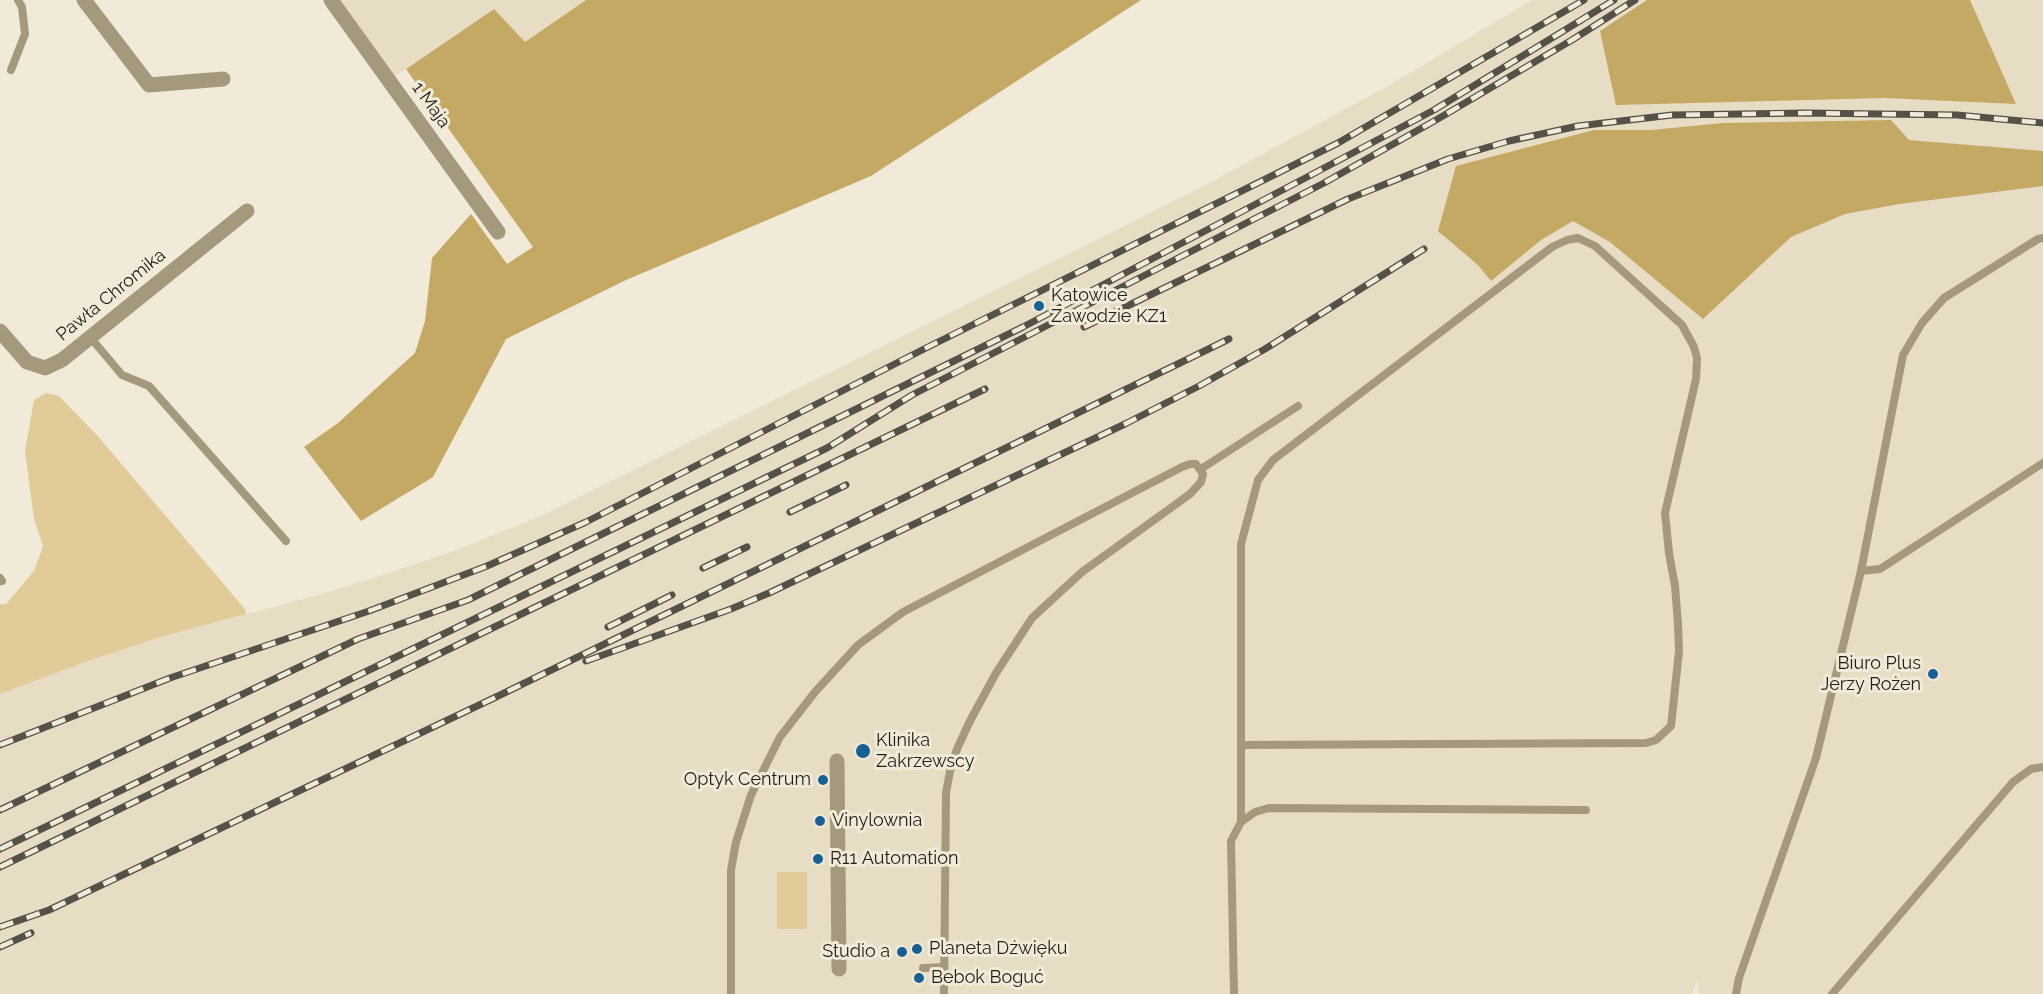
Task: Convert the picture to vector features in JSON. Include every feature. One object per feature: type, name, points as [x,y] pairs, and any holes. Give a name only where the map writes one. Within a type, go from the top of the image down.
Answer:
[{"type":"street","points":[[84,0],[149,85],[223,79]]},
{"type":"street","name":"1 Maja","points":[[331,0],[498,232]]},
{"type":"street","name":"Pawła Chromika","points":[[0,331],[27,362],[45,368],[62,360],[247,211]]},
{"type":"street","points":[[837,761],[839,969]]},
{"type":"lane","points":[[11,70],[25,34],[22,7],[18,0]]},
{"type":"lane","points":[[1234,994],[1232,841],[1241,822],[1241,745],[1241,544],[1254,491],[1273,460],[1552,247],[1566,240],[1578,238],[1595,246],[1682,325],[1694,346],[1697,358],[1696,379],[1665,513],[1675,586],[1679,651],[1671,726],[1656,740],[1646,743],[1241,745]]},
{"type":"lane","points":[[1736,994],[1739,978],[1816,758],[1861,571],[1903,355],[1922,323],[1944,298],[2043,238]]},
{"type":"lane","points":[[90,337],[122,375],[149,386],[286,541]]},
{"type":"lane","points":[[1201,469],[1298,405]]},
{"type":"lane","points":[[1861,571],[1880,569],[2043,463]]},
{"type":"lane","points":[[731,994],[731,870],[736,843],[751,795],[780,737],[844,659],[858,645],[903,612],[1182,467],[1196,464],[1203,474],[1201,482],[1190,494],[1082,573],[1032,618],[996,673],[957,748],[946,793],[944,994]]},
{"type":"lane","points":[[1833,994],[2013,782],[2031,769],[2043,767]]},
{"type":"lane","points":[[1241,822],[1255,812],[1269,808],[1586,810]]},
{"type":"lane","points":[[923,968],[944,967]]},
{"type":"shaded area","points":[[340,0],[586,0],[525,42],[494,9],[395,76]]},
{"type":"shaded area","points":[[586,0],[1141,0],[871,176],[626,280],[506,339],[433,477],[361,521],[304,447],[338,423],[415,353],[425,321],[432,258],[471,214],[507,264],[533,247],[406,69],[494,9],[525,42]]},
{"type":"shaded area","points":[[1532,0],[1647,0],[1600,31],[1694,69],[2015,104],[1970,0],[2043,0],[2043,994],[1699,994],[1697,981],[1692,994],[0,994],[0,694],[164,636],[315,596],[376,577],[456,550],[539,517],[1196,190],[1388,86]]},
{"type":"shaded area","points":[[1647,0],[1970,0],[2016,104],[1885,98],[1616,105],[1600,31]]},
{"type":"shaded area","points":[[1891,120],[1909,140],[2043,151],[2043,186],[1899,204],[1845,214],[1791,237],[1703,319],[1610,242],[1573,221],[1541,240],[1491,281],[1478,265],[1438,231],[1456,166],[1594,130],[1651,130],[1723,123]]},
{"type":"shaded area","points":[[46,393],[59,396],[96,434],[245,609],[246,614],[164,636],[0,694],[0,604],[6,604],[34,571],[43,546],[34,519],[25,451],[34,400]]},
{"type":"shaded area","points":[[777,872],[807,872],[807,929],[777,929]]},
{"type":"railway","points":[[0,745],[170,678],[369,611],[487,566],[586,522],[924,349],[1338,143],[1584,0]]},
{"type":"railway","points":[[0,810],[358,639],[468,600],[1023,327],[1434,110],[1614,0]]},
{"type":"railway","points":[[0,849],[827,448],[912,395],[1324,183],[1572,40],[1635,0]]},
{"type":"railway","points":[[1084,327],[1348,199],[1448,159],[1509,141],[1578,126],[1672,115],[1807,113],[1957,115],[2043,123]]},
{"type":"railway","points":[[586,661],[769,593],[1125,424],[1265,349],[1424,249]]},
{"type":"railway","points":[[0,927],[49,910],[496,697],[1229,339]]},
{"type":"railway","points":[[0,867],[985,389]]},
{"type":"railway","points":[[790,512],[846,485]]},
{"type":"railway","points":[[703,568],[747,547]]},
{"type":"railway","points":[[608,627],[672,595]]},
{"type":"railway","points":[[0,947],[31,933]]},
{"type":"place","name":"Katowice Zawodzie KZ1","points":[[1039,306]]},
{"type":"place","name":"Biuro Plus Jerzy Rożen","points":[[1933,674]]},
{"type":"place","name":"Klinika Zakrzewscy","points":[[863,751]]},
{"type":"place","name":"Optyk Centrum","points":[[823,780]]},
{"type":"place","name":"Vinylownia","points":[[820,821]]},
{"type":"place","name":"R11 Automation","points":[[818,859]]},
{"type":"place","name":"Planeta Dźwięku","points":[[917,949]]},
{"type":"place","name":"Studio a","points":[[902,952]]},
{"type":"place","name":"Bebok Boguć","points":[[919,978]]}]
